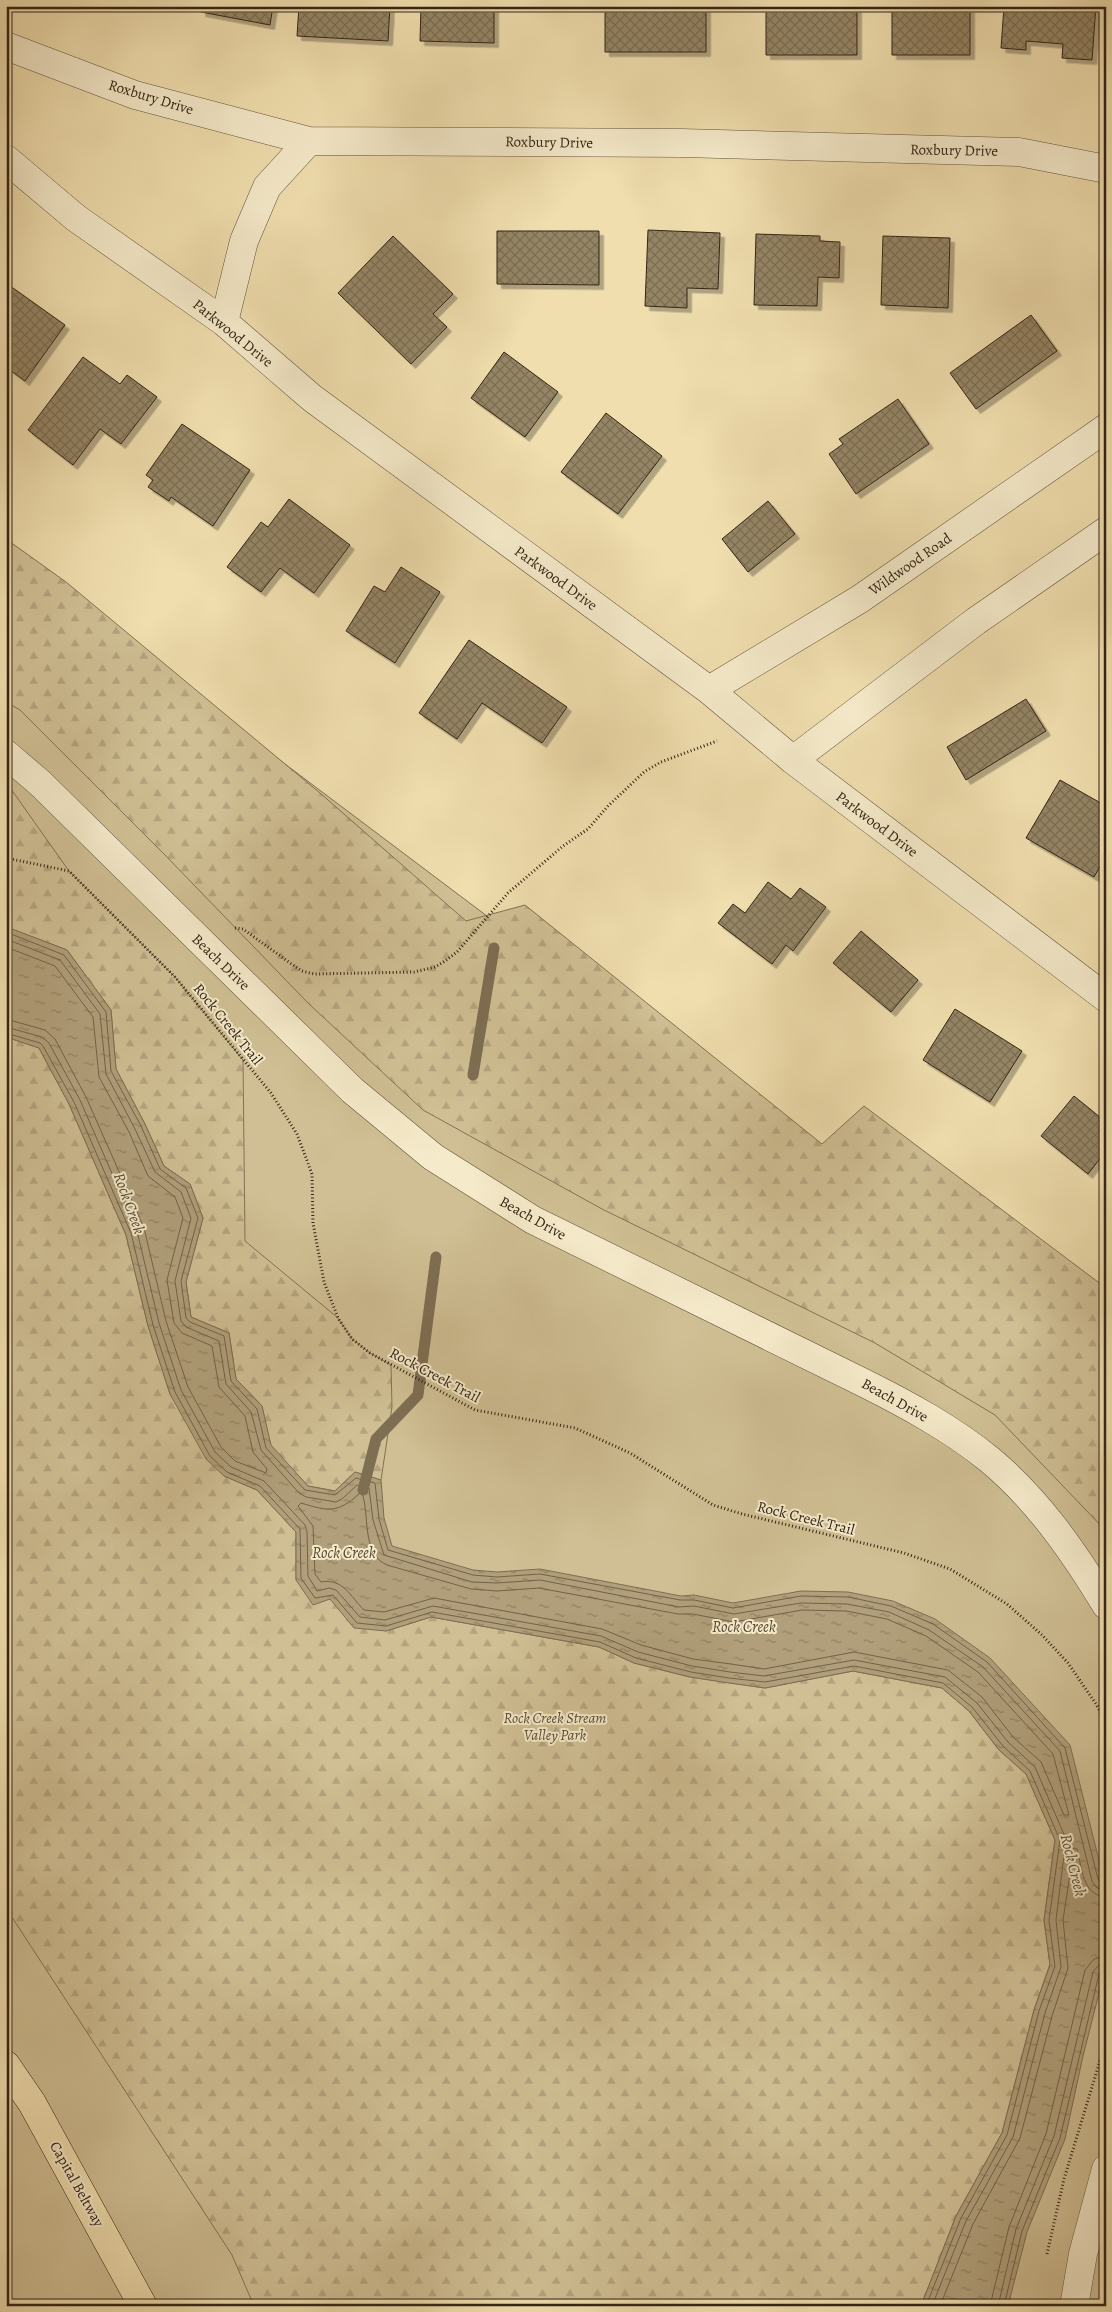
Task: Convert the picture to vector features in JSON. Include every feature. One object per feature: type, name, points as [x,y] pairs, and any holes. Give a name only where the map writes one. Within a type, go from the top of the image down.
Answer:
[{"type":"highway","name":"Capital Beltway","points":[[6,2064],[32,2103],[143,2306]]},
{"type":"street","name":"Roxbury Drive","points":[[6,46],[135,95],[309,141],[682,143],[1018,152],[1106,169]]},
{"type":"street","points":[[224,322],[244,241],[267,187],[309,141]]},
{"type":"street","name":"Parkwood Drive","points":[[6,159],[76,218],[224,322],[312,398],[709,690],[793,760],[1106,998]]},
{"type":"street","name":"Wildwood Road","points":[[709,690],[860,599],[1106,428]]},
{"type":"street","points":[[793,760],[976,621],[1106,531]]},
{"type":"street","name":"Beach Drive","points":[[6,754],[40,783],[352,1090],[433,1157],[533,1220],[864,1382],[911,1406],[953,1433],[990,1460],[1022,1491],[1054,1527],[1086,1572],[1106,1605]]},
{"type":"street","points":[[1074,2306],[1083,2254],[1106,2170]]},
{"type":"path","points":[[227,929],[243,930],[302,971],[314,974],[414,972],[435,967],[457,952],[508,893],[563,846],[588,829],[644,772],[661,762],[716,741]]},
{"type":"path","name":"Rock Creek Trail","points":[[6,858],[69,871],[175,977],[271,1093],[297,1134],[312,1174],[313,1223],[324,1282],[338,1318],[352,1339],[370,1353],[476,1410],[575,1428],[630,1453],[714,1505],[742,1514],[904,1553],[950,1568],[1007,1604],[1042,1635],[1068,1663],[1106,1722]]},
{"type":"green space","points":[[6,539],[66,582],[320,793],[466,921],[525,905],[822,1144],[864,1106],[1106,1288],[1106,1531],[995,1415],[875,1343],[602,1209],[423,1110],[308,1003],[165,855],[20,710],[6,702]]},
{"type":"green space","name":"Rock Creek Stream Valley Park","points":[[6,554],[560,971],[1106,1388],[1106,2306],[6,2306]]},
{"type":"green space","points":[[6,785],[11,789],[69,871],[175,977],[243,1060],[245,1241],[338,1318],[352,1339],[370,1353],[391,1365],[392,1407],[381,1480],[355,1472],[335,1491],[308,1486],[270,1445],[262,1406],[236,1379],[229,1333],[191,1317],[186,1282],[203,1218],[190,1184],[164,1166],[145,1124],[116,1069],[111,1010],[67,950],[6,927]]},
{"type":"green space","points":[[6,1037],[39,1048],[69,1104],[126,1235],[148,1326],[170,1394],[224,1476],[257,1490],[296,1532],[296,1580],[386,1631],[431,1617],[599,1647],[634,1663],[690,1677],[765,1688],[853,1671],[942,1688],[969,1711],[999,1750],[1026,1774],[1055,1840],[1044,1920],[1050,1964],[1034,2010],[1002,2133],[956,2216],[921,2306],[254,2306],[232,2255],[6,1908]]},
{"type":"water","name":"Rock Creek","points":[[7,927],[67,950],[111,1010],[116,1069],[145,1124],[164,1166],[190,1184],[203,1218],[186,1282],[191,1317],[229,1333],[236,1379],[262,1406],[271,1445],[308,1486],[335,1491],[355,1472],[381,1480],[384,1518],[392,1546],[473,1570],[497,1572],[540,1569],[681,1596],[694,1595],[733,1603],[801,1591],[848,1592],[893,1601],[935,1619],[990,1658],[1070,1745],[1106,1888],[1106,1966],[1083,2056],[1065,2139],[1027,2232],[1008,2306],[921,2306],[956,2216],[1002,2133],[1034,2010],[1050,1965],[1044,1920],[1055,1840],[1026,1774],[999,1750],[969,1711],[942,1688],[853,1671],[765,1688],[690,1677],[634,1663],[599,1647],[431,1617],[386,1631],[354,1628],[330,1599],[313,1605],[296,1580],[296,1532],[257,1490],[224,1476],[206,1459],[170,1394],[148,1326],[126,1235],[69,1104],[39,1048],[6,1037]]},
{"type":"building","points":[[202,6],[273,6],[270,25],[201,12]]},
{"type":"building","points":[[299,6],[390,6],[388,41],[297,36]]},
{"type":"building","points":[[421,6],[494,6],[494,43],[420,41]]},
{"type":"building","points":[[605,6],[706,6],[706,52],[605,52]]},
{"type":"building","points":[[766,6],[857,6],[857,55],[766,55]]},
{"type":"building","points":[[892,6],[970,6],[970,55],[892,55]]},
{"type":"building","points":[[1004,6],[1096,6],[1092,60],[1062,58],[1063,44],[1026,41],[1026,50],[1001,48]]},
{"type":"building","points":[[648,230],[720,233],[718,289],[687,288],[687,308],[645,306]]},
{"type":"building","points":[[497,231],[599,231],[599,285],[497,284]]},
{"type":"building","points":[[756,234],[820,236],[820,241],[840,242],[839,278],[818,277],[817,306],[754,305]]},
{"type":"building","points":[[393,236],[453,294],[433,314],[447,327],[411,364],[338,293]]},
{"type":"building","points":[[883,236],[950,238],[948,308],[881,305]]},
{"type":"building","points":[[6,283],[65,325],[25,381],[6,367]]},
{"type":"building","points":[[1031,315],[1057,351],[976,409],[950,373]]},
{"type":"building","points":[[504,352],[558,392],[525,437],[471,398]]},
{"type":"building","points":[[83,357],[120,384],[127,375],[157,397],[121,444],[100,429],[73,465],[28,430]]},
{"type":"building","points":[[898,399],[929,444],[856,494],[829,454],[843,444],[839,439]]},
{"type":"building","points":[[606,413],[662,456],[618,514],[561,472]]},
{"type":"building","points":[[182,424],[250,470],[213,526],[171,497],[169,501],[148,487],[153,480],[146,475]]},
{"type":"building","points":[[289,499],[350,545],[314,593],[280,568],[261,592],[227,567],[261,522],[268,527]]},
{"type":"building","points":[[768,501],[795,534],[748,572],[722,539]]},
{"type":"building","points":[[401,567],[440,592],[395,663],[346,631],[374,586],[385,592]]},
{"type":"building","points":[[469,640],[567,707],[542,743],[482,703],[457,739],[419,713]]},
{"type":"building","points":[[1026,699],[1046,731],[966,780],[947,747]]},
{"type":"building","points":[[1060,780],[1106,806],[1106,856],[1094,877],[1026,838]]},
{"type":"building","points":[[768,882],[791,899],[800,888],[826,907],[793,951],[786,945],[772,964],[718,923],[733,904],[745,913]]},
{"type":"building","points":[[861,931],[918,980],[891,1012],[833,963]]},
{"type":"building","points":[[955,1009],[1022,1051],[990,1102],[923,1060]]},
{"type":"building","points":[[1074,1096],[1106,1122],[1106,1151],[1088,1174],[1041,1136]]},
{"type":"waterway","points":[[473,1075],[494,948]]},
{"type":"waterway","points":[[363,1490],[376,1439],[418,1395],[436,1257]]}]
